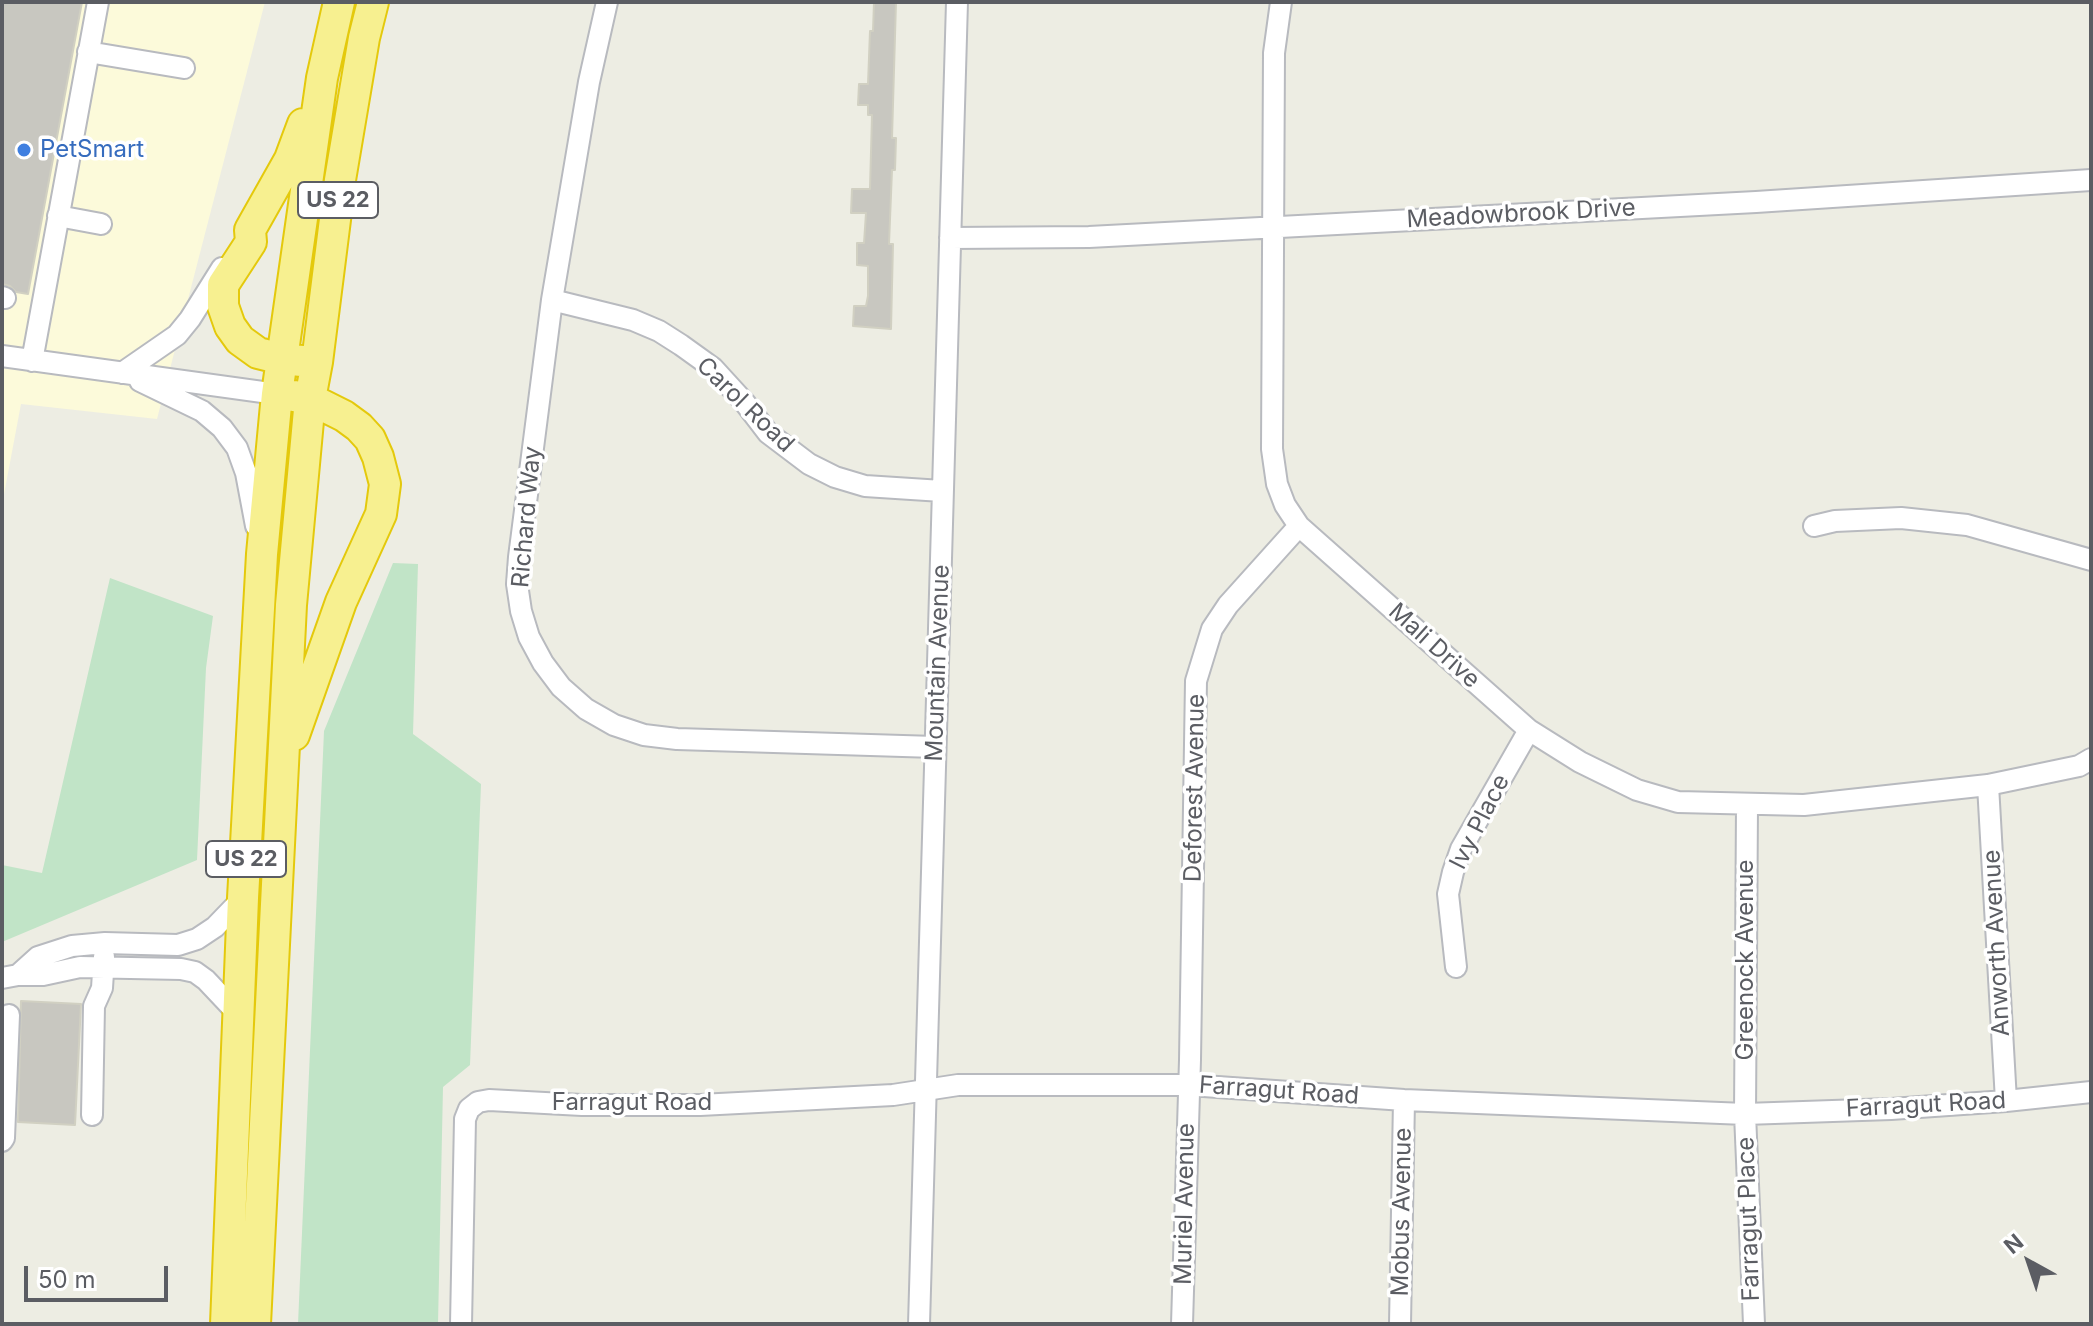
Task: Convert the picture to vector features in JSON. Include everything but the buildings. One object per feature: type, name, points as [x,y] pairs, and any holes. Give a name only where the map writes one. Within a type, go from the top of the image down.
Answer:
[{"type":"highway","name":"US 22","points":[[226,1324],[243,898],[262,554],[277,394],[322,78],[339,2]]},
{"type":"highway","name":"US 22","points":[[255,1324],[291,605],[310,399],[340,180],[373,2]]},
{"type":"highway","points":[[317,362],[258,353],[240,340],[230,326],[223,306],[223,285],[251,242],[250,230],[290,159],[322,78]]},
{"type":"highway","points":[[277,394],[310,399],[344,416],[364,433],[378,457],[385,484],[381,514],[341,602],[283,765]]},
{"type":"street","points":[[32,361],[98,2]]},
{"type":"street","name":"Richard Way","points":[[607,2],[589,82],[552,300],[517,584],[529,637],[561,687],[586,709],[614,725],[644,735],[677,739],[935,747]]},
{"type":"street","name":"Mountain Avenue","points":[[919,1324],[957,2]]},
{"type":"street","name":"Mali Drive","points":[[1281,2],[1274,53],[1272,449],[1277,484],[1285,505],[1299,526],[1529,730],[1580,762],[1637,790],[1678,802],[1804,805],[1988,785],[2079,766],[2091,759]]},
{"type":"street","points":[[88,52],[184,68]]},
{"type":"street","name":"Meadowbrook Drive","points":[[950,238],[1089,237],[1756,202],[2091,180]]},
{"type":"street","points":[[58,216],[101,224]]},
{"type":"street","points":[[122,373],[177,335],[243,234],[250,230]]},
{"type":"street","name":"Carol Road","points":[[552,300],[633,320],[659,331],[713,368],[768,433],[787,449],[835,477],[865,486],[942,491]]},
{"type":"street","points":[[2,356],[277,394]]},
{"type":"street","points":[[122,373],[202,411],[222,428],[237,448],[246,473],[262,554]]},
{"type":"street","points":[[1814,526],[1835,521],[1901,518],[1967,525],[2091,560]]},
{"type":"street","name":"Deforest Avenue","points":[[1189,1085],[1196,681],[1212,629],[1228,605],[1299,526]]},
{"type":"street","name":"Ivy Place","points":[[1456,967],[1448,894],[1453,872],[1461,849],[1529,730]]},
{"type":"street","name":"Anworth Avenue","points":[[1988,785],[2006,1101]]},
{"type":"street","name":"Greenock Avenue","points":[[1745,1114],[1747,806]]},
{"type":"street","points":[[10,976],[38,957],[67,947],[105,943],[178,945],[197,939],[215,927],[243,898]]},
{"type":"street","points":[[92,1115],[94,1006],[102,988],[105,943]]},
{"type":"street","points":[[67,947],[71,968]]},
{"type":"street","points":[[10,976],[43,975],[71,968],[181,969],[195,972],[206,980],[239,1015]]},
{"type":"street","points":[[2,1141],[9,1015]]},
{"type":"street","name":"Farragut Road","points":[[461,1324],[465,1119],[469,1109],[478,1102],[489,1100],[582,1105],[700,1105],[893,1095],[958,1085],[1189,1085],[1404,1100],[1745,1114],[2006,1101],[2091,1092]]},
{"type":"street","name":"Muriel Avenue","points":[[1182,1324],[1189,1085]]},
{"type":"street","name":"Mobus Avenue","points":[[1400,1324],[1404,1100]]},
{"type":"street","name":"Farragut Place","points":[[1745,1114],[1754,1324]]},
{"type":"shaded area","points":[[2,2],[265,2],[157,419],[21,404],[2,505]]},
{"type":"green space","points":[[393,563],[418,564],[413,734],[481,784],[470,1065],[443,1087],[438,1324],[298,1324],[324,731]]},
{"type":"green space","points":[[110,578],[213,616],[206,668],[197,860],[2,942],[2,865],[42,873]]},
{"type":"place","name":"PetSmart","points":[[24,150]]}]
